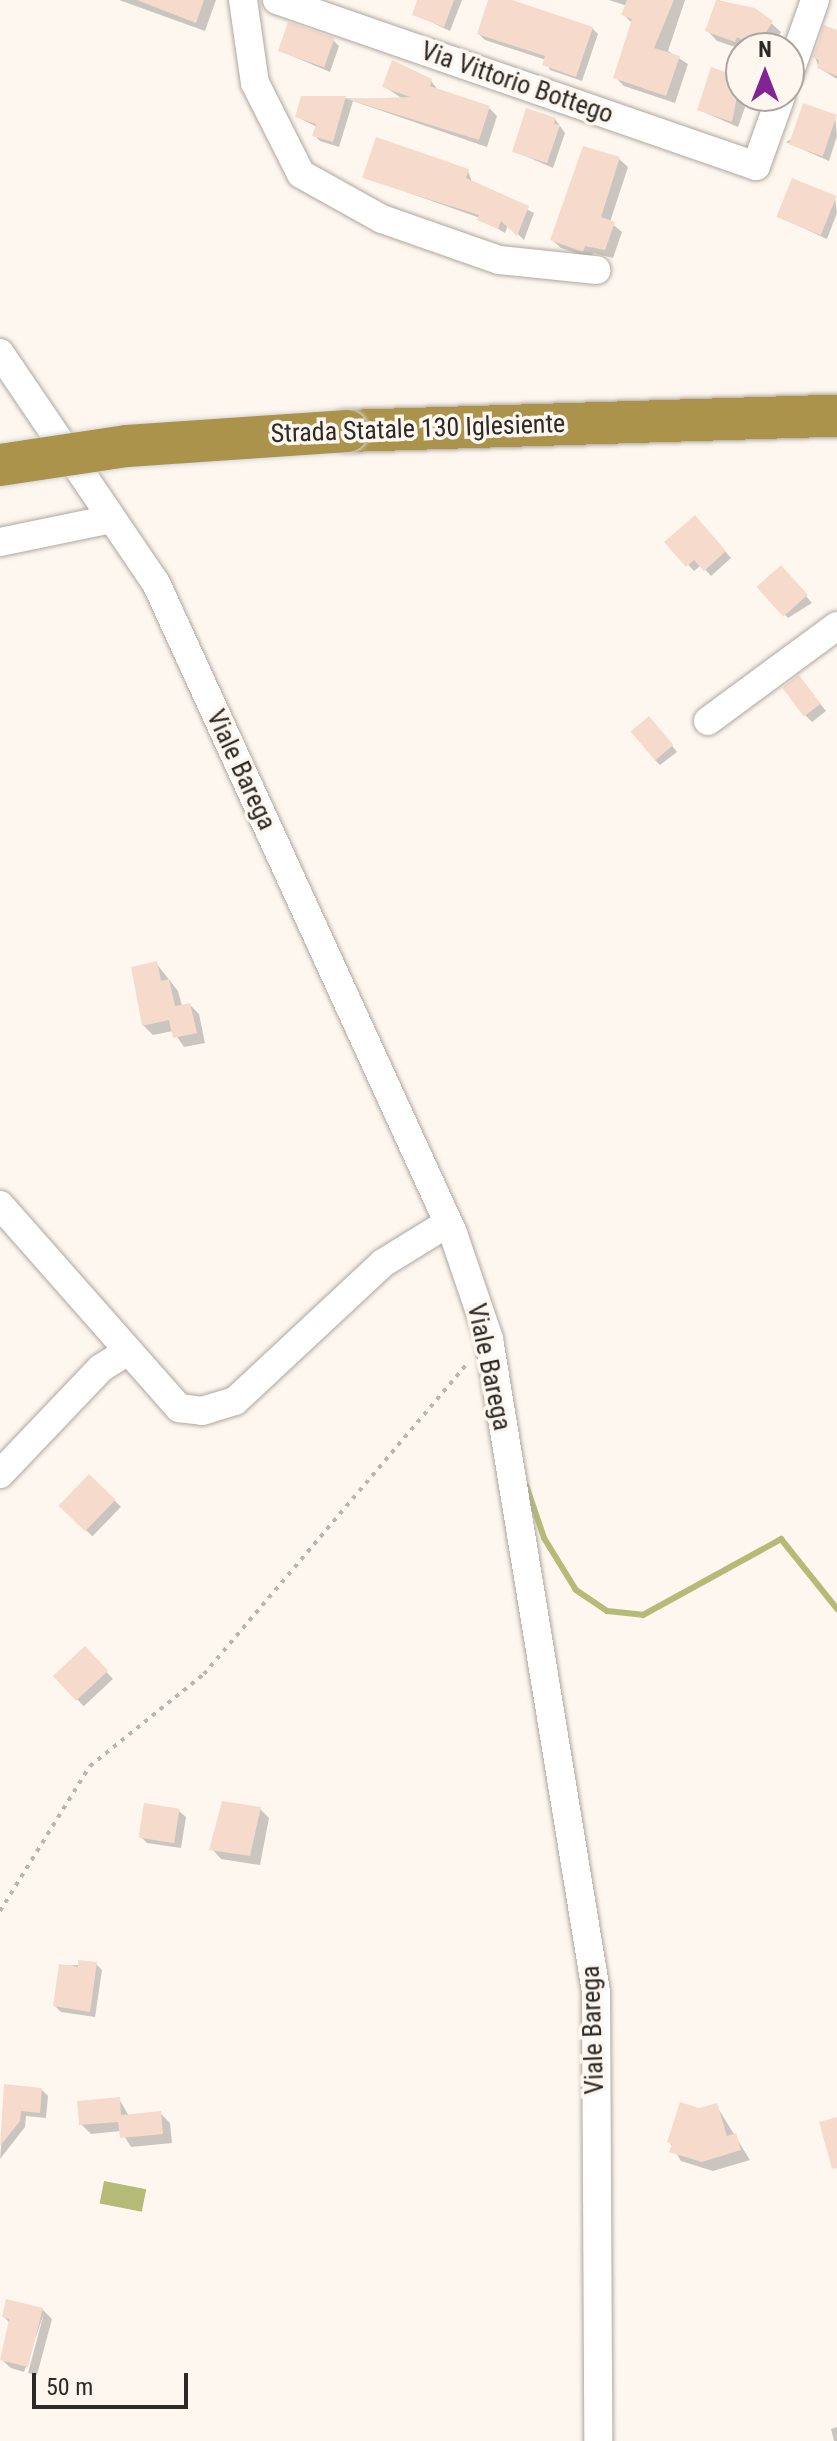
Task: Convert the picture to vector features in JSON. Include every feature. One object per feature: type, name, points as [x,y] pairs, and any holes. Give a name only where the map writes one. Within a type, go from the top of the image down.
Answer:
[{"type":"highway","name":"Strada Statale 130 Iglesiente","points":[[0,465],[127,446],[347,431],[837,416]]},
{"type":"street","points":[[243,0],[255,83],[301,174],[382,219],[499,260],[596,270]]},
{"type":"street","name":"Via Vittorio Bottego","points":[[277,0],[756,166],[775,112]]},
{"type":"street","points":[[805,37],[820,3]]},
{"type":"street","name":"Viale Barega","points":[[0,353],[156,583],[448,1223],[491,1350],[596,1992],[598,2441]]},
{"type":"street","points":[[0,542],[112,519]]},
{"type":"street","points":[[708,721],[837,626]]},
{"type":"street","points":[[0,1205],[125,1353],[179,1408],[202,1411],[235,1401],[383,1263],[448,1223]]},
{"type":"street","points":[[0,1474],[101,1368],[125,1353]]},
{"type":"path","points":[[0,1911],[90,1766],[204,1674],[458,1369],[491,1350]]},
{"type":"shaded area","points":[[104,2181],[146,2189],[142,2212],[100,2204]]},
{"type":"building","points":[[137,0],[204,0],[196,23]]},
{"type":"building","points":[[417,0],[454,0],[444,27],[412,15]]},
{"type":"building","points":[[488,0],[512,0],[593,27],[576,77],[542,65],[545,56],[477,34]]},
{"type":"building","points":[[627,0],[674,0],[654,48],[680,56],[666,96],[613,78],[632,19],[621,15]]},
{"type":"building","points":[[716,0],[755,8],[773,21],[766,32],[725,32],[725,38],[705,31]]},
{"type":"building","points":[[288,22],[334,38],[324,67],[278,51]]},
{"type":"building","points":[[824,25],[837,30],[837,76],[817,68],[819,60],[813,58]]},
{"type":"building","points":[[392,60],[432,79],[430,86],[490,106],[479,140],[347,99],[410,97],[382,87]]},
{"type":"building","points":[[711,67],[725,72],[725,112],[734,112],[732,122],[697,110]]},
{"type":"building","points":[[301,96],[346,96],[333,142],[312,136],[316,124],[295,117]]},
{"type":"building","points":[[805,104],[837,115],[823,156],[789,145],[800,112],[805,112]]},
{"type":"building","points":[[526,108],[556,118],[554,124],[560,125],[547,163],[512,152]]},
{"type":"building","points":[[376,137],[469,169],[466,178],[529,206],[517,236],[501,221],[498,229],[477,220],[479,215],[362,178]]},
{"type":"building","points":[[583,146],[620,157],[601,217],[615,222],[605,250],[585,246],[583,252],[550,240]]},
{"type":"building","points":[[792,178],[837,196],[821,235],[776,217]]},
{"type":"building","points":[[695,515],[726,551],[704,571],[694,560],[686,567],[664,542]]},
{"type":"building","points":[[781,565],[808,595],[783,617],[756,587]]},
{"type":"building","points":[[799,675],[821,704],[804,716],[782,688]]},
{"type":"building","points":[[649,716],[673,745],[655,761],[631,731]]},
{"type":"building","points":[[157,961],[161,981],[169,979],[175,1006],[190,1003],[197,1033],[173,1038],[169,1020],[142,1026],[131,967]]},
{"type":"building","points":[[89,1474],[116,1500],[85,1531],[58,1506]]},
{"type":"building","points":[[85,1646],[108,1671],[76,1701],[53,1676]]},
{"type":"building","points":[[222,1801],[261,1807],[250,1856],[209,1850]]},
{"type":"building","points":[[144,1803],[180,1809],[174,1843],[139,1838]]},
{"type":"building","points":[[78,1960],[97,1962],[90,2012],[53,2006],[59,1964],[78,1967]]},
{"type":"building","points":[[4,2084],[42,2088],[40,2113],[21,2111],[20,2121],[0,2146]]},
{"type":"building","points":[[120,2097],[121,2115],[161,2111],[163,2134],[120,2138],[118,2122],[79,2125],[77,2101]]},
{"type":"building","points":[[680,2102],[699,2108],[717,2103],[727,2136],[736,2133],[741,2150],[702,2162],[669,2152],[672,2144],[667,2142]]},
{"type":"building","points":[[837,2117],[837,2168],[832,2169],[819,2122]]},
{"type":"building","points":[[6,2299],[43,2308],[28,2367],[0,2360],[9,2319],[2,2317]]},
{"type":"waterway","points":[[526,1485],[544,1538],[576,1590],[607,1611],[643,1615],[781,1539],[837,1609]]}]
